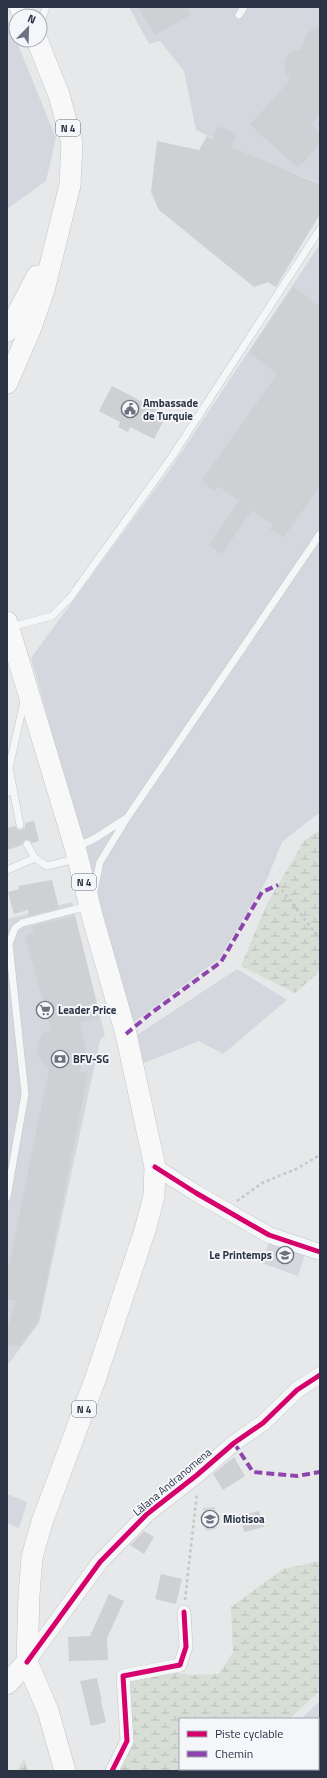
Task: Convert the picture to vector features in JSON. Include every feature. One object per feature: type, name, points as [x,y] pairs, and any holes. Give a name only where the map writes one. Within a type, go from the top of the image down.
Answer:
[{"type":"main road","name":"N 4","points":[[7,383],[30,330],[42,296],[70,185],[72,143],[59,95],[39,48]]},
{"type":"main road","name":"N 4","points":[[7,331],[39,273],[61,220]]},
{"type":"main road","name":"N 4","points":[[8,623],[77,853],[126,1034],[155,1167],[154,1196],[145,1230],[96,1377],[42,1522],[32,1557],[27,1662],[48,1711],[65,1771]]},
{"type":"main road","points":[[7,1684],[27,1662]]},
{"type":"street","points":[[155,1167],[196,1193],[270,1235],[320,1252]]},
{"type":"street","name":"Làlana Andranomena","points":[[27,1662],[100,1562],[147,1514],[197,1475],[234,1443],[263,1423],[297,1390],[320,1375]]},
{"type":"street","points":[[112,1771],[127,1741],[123,1676],[180,1665],[186,1647],[184,1612]]},
{"type":"lane","points":[[239,14],[244,7]]},
{"type":"lane","points":[[8,623],[52,616],[70,598],[173,455],[320,229]]},
{"type":"lane","points":[[7,1197],[25,1094],[9,944],[15,928],[22,923],[92,912],[94,885],[100,862],[127,818],[320,534]]},
{"type":"lane","points":[[7,793],[9,768],[27,689]]},
{"type":"lane","points":[[7,760],[20,825]]},
{"type":"lane","points":[[26,844],[35,858],[47,866],[77,853],[94,839],[127,818]]},
{"type":"lane","points":[[7,870],[35,858]]},
{"type":"lane","points":[[7,999],[15,999]]},
{"type":"path","points":[[278,886],[320,939]]},
{"type":"path","points":[[224,1209],[262,1183],[296,1170],[320,1155]]},
{"type":"path","points":[[184,1612],[197,1497],[197,1475]]},
{"type":"shaded area","points":[[129,7],[320,7],[320,183],[244,153],[196,130],[184,71],[160,41],[149,44]]},
{"type":"shaded area","points":[[7,18],[8,48],[19,48],[56,138],[46,181],[7,209]]},
{"type":"shaded area","points":[[320,244],[320,813],[282,842],[267,879],[219,959],[133,1023],[31,658],[173,465]]},
{"type":"shaded area","points":[[72,902],[105,1036],[100,1040],[39,1323],[7,1366],[7,919]]},
{"type":"shaded area","points":[[237,969],[287,1000],[223,1054],[199,1041],[144,1063],[131,1039]]},
{"type":"shaded area","name":"Le Printemps","points":[[272,1233],[307,1248],[298,1276],[262,1263]]},
{"type":"shaded area","points":[[7,1494],[27,1502],[19,1528],[7,1523]]},
{"type":"shaded area","name":"Miotisoa","points":[[215,1507],[217,1529],[205,1531],[203,1508]]},
{"type":"shaded area","points":[[320,1701],[320,1771],[245,1771],[319,1770],[319,1718],[302,1718]]},
{"type":"green space","points":[[320,830],[320,971],[295,993],[241,966],[266,906],[278,885],[304,841]]},
{"type":"green space","points":[[320,1561],[320,1691],[290,1718],[179,1718],[179,1770],[234,1770],[232,1771],[117,1771],[127,1741],[124,1680],[170,1672],[192,1675],[219,1674],[233,1652],[231,1607],[283,1569]]},
{"type":"green space","points":[[24,1759],[28,1771],[17,1771]]},
{"type":"building","points":[[138,7],[187,7],[191,15],[155,35]]},
{"type":"building","points":[[320,27],[320,114],[311,125],[320,133],[320,144],[298,168],[250,125],[289,81],[288,80],[290,77],[286,74],[284,63],[287,56],[292,51],[301,49],[306,35],[311,30]]},
{"type":"building","points":[[218,126],[237,134],[231,147],[320,184],[320,214],[276,287],[268,282],[254,287],[159,210],[151,192],[157,141],[199,150],[207,136],[212,139]]},
{"type":"building","points":[[293,287],[320,307],[320,486],[284,537],[270,530],[273,525],[252,510],[222,554],[209,545],[239,501],[218,486],[214,491],[202,480],[277,374],[249,352]]},
{"type":"building","points":[[112,386],[162,412],[160,416],[165,418],[154,439],[130,427],[128,432],[118,427],[120,422],[99,411]]},
{"type":"building","points":[[34,821],[39,841],[32,843],[29,840],[25,840],[22,845],[7,850],[7,828],[15,826],[18,830],[21,830],[25,827],[25,823]]},
{"type":"building","points":[[52,880],[59,908],[29,916],[28,910],[14,914],[8,892],[19,889],[18,886]]},
{"type":"building","points":[[75,916],[100,1017],[79,1023],[86,1048],[80,1072],[88,1073],[39,1319],[20,1346],[7,1344],[7,1329],[16,1301],[7,1299],[7,1275],[49,1070],[41,1062],[37,1050],[43,1033],[51,1030],[25,936],[34,933],[32,926]]},
{"type":"building","points":[[234,1457],[245,1476],[223,1490],[213,1474]]},
{"type":"building","points":[[259,1511],[264,1527],[244,1532],[240,1516]]},
{"type":"building","points":[[144,1531],[154,1537],[144,1554],[130,1545]]},
{"type":"building","points":[[161,1574],[182,1579],[176,1604],[155,1599]]},
{"type":"building","points":[[109,1594],[124,1601],[107,1638],[108,1660],[69,1661],[68,1637],[90,1636]]},
{"type":"building","points":[[97,1678],[106,1722],[91,1726],[80,1681]]},
{"type":"marked path","points":[[126,1034],[150,1014],[221,962],[262,892],[278,885]]},
{"type":"marked path","points":[[234,1443],[253,1472],[297,1476],[320,1472]]},
{"type":"cycle path","points":[[155,1167],[196,1193],[269,1235],[320,1252]]},
{"type":"cycle path","points":[[27,1662],[100,1562],[147,1514],[197,1475],[234,1443],[263,1423],[297,1390],[320,1375]]},
{"type":"cycle path","points":[[112,1771],[127,1741],[123,1676],[180,1665],[186,1647],[184,1612]]},
{"type":"place","name":"Ambassade de Turquie","points":[[130,409]]},
{"type":"place","name":"Leader Price","points":[[45,1010]]},
{"type":"place","name":"BFV-SG","points":[[60,1059]]},
{"type":"place","name":"Le Printemps","points":[[285,1255]]},
{"type":"place","name":"Miotisoa","points":[[210,1519]]}]
